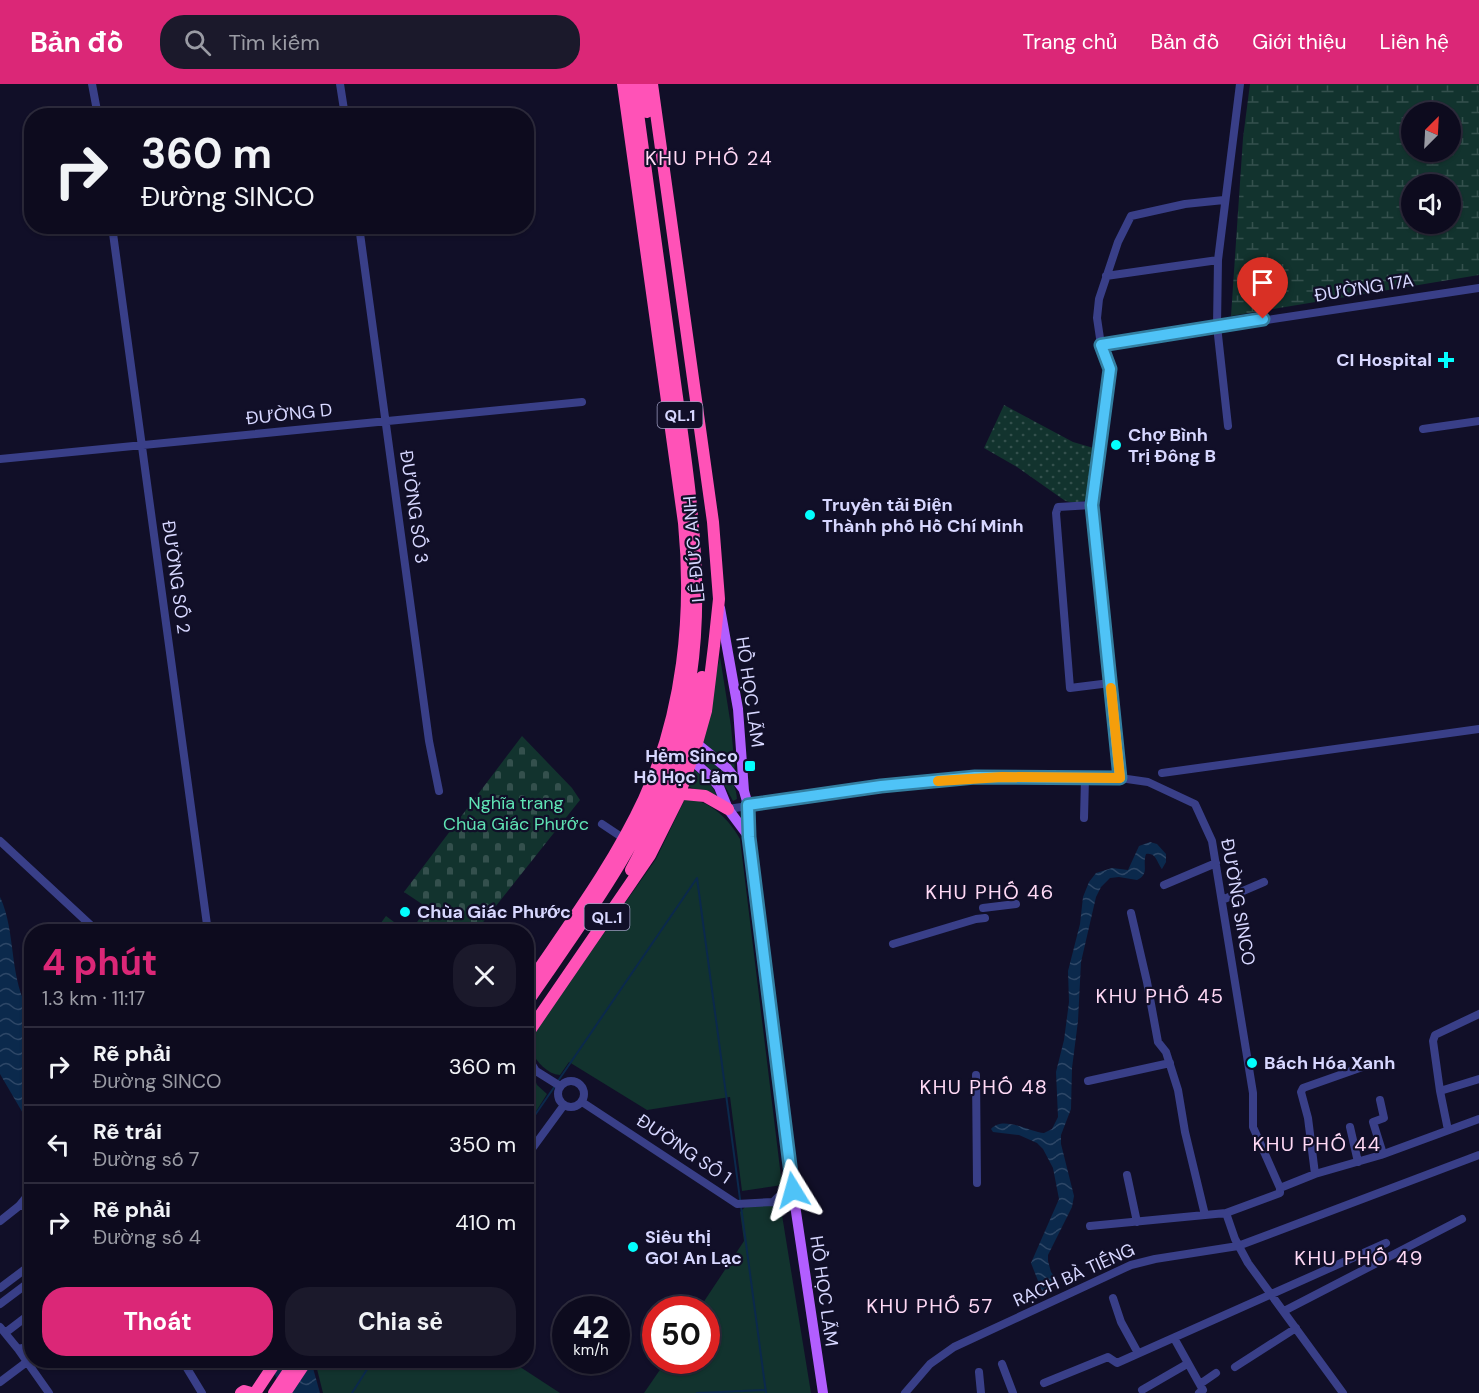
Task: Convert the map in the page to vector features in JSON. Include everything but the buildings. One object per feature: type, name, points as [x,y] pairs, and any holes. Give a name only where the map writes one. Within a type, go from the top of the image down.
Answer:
[{"type":"highway","name":"LÊ ĐỨC ANH","points":[[623,84],[686,542],[688,591],[685,629],[684,736]]},
{"type":"highway","name":"LÊ ĐỨC ANH","points":[[534,1024],[650,855],[675,793],[679,750],[684,736],[696,621],[693,509],[634,84]]},
{"type":"highway","name":"LÊ ĐỨC ANH","points":[[534,992],[600,897],[648,814],[697,709],[710,633],[713,586],[643,84]]},
{"type":"highway","name":"LÊ ĐỨC ANH","points":[[652,84],[713,522],[719,599],[706,711],[684,736]]},
{"type":"highway","points":[[713,586],[719,599]]},
{"type":"highway","name":"LÊ ĐỨC ANH","points":[[534,976],[623,838],[644,800],[679,750]]},
{"type":"highway","name":"LÊ ĐỨC ANH","points":[[534,1010],[627,876],[675,793]]},
{"type":"highway","points":[[675,793],[705,796],[728,809]]},
{"type":"highway","points":[[255,1393],[272,1368]]},
{"type":"highway","points":[[264,1393],[281,1368]]},
{"type":"highway","points":[[274,1393],[291,1368]]},
{"type":"highway","points":[[285,1393],[302,1368]]},
{"type":"highway","points":[[241,1393],[244,1391],[250,1393]]},
{"type":"main road","name":"HỒ HỌC LÃM","points":[[719,599],[738,709],[749,837],[793,1190],[823,1393]]},
{"type":"main road","name":"HỒ HỌC LÃM","points":[[684,736],[727,768],[744,791]]},
{"type":"main road","name":"HỒ HỌC LÃM","points":[[679,750],[704,769],[719,787],[728,809],[749,837]]},
{"type":"street","points":[[92,84],[96,108]]},
{"type":"street","points":[[340,84],[344,108]]},
{"type":"street","points":[[1228,426],[1217,326],[1218,260],[1240,84]]},
{"type":"street","points":[[1120,778],[1092,505],[1110,369],[1101,345],[1097,318],[1099,299],[1118,242],[1131,216],[1185,204],[1224,200]]},
{"type":"street","name":"ĐƯỜNG SỐ 2","points":[[113,234],[207,924]]},
{"type":"street","name":"ĐƯỜNG SỐ 3","points":[[361,234],[429,741],[440,791]]},
{"type":"street","points":[[1106,276],[1218,260]]},
{"type":"street","name":"ĐƯỜNG 17A","points":[[1101,345],[1479,288]]},
{"type":"street","name":"ĐƯỜNG D","points":[[0,459],[582,402]]},
{"type":"street","points":[[1423,429],[1479,421]]},
{"type":"street","points":[[1092,505],[1059,507],[1056,513],[1070,688],[1110,683]]},
{"type":"street","points":[[1162,773],[1479,729]]},
{"type":"street","name":"ĐƯỜNG SINCO","points":[[728,809],[881,786],[975,777],[1120,778],[1148,782],[1195,804],[1212,841],[1216,863],[1253,1093],[1253,1127],[1280,1188]]},
{"type":"street","points":[[1084,818],[1085,778]]},
{"type":"street","points":[[602,824],[623,838]]},
{"type":"street","points":[[0,842],[89,924]]},
{"type":"street","points":[[1164,885],[1216,863]]},
{"type":"street","points":[[1222,900],[1264,882]]},
{"type":"street","points":[[983,908],[1016,904]]},
{"type":"street","points":[[1131,913],[1158,1042],[1166,1052],[1178,1090],[1184,1128],[1204,1215]]},
{"type":"street","points":[[892,944],[984,918]]},
{"type":"street","points":[[1448,1130],[1433,1041],[1435,1035],[1479,1014]]},
{"type":"street","points":[[1088,1081],[1170,1063]]},
{"type":"street","points":[[1315,1174],[1308,1118],[1301,1092],[1303,1088],[1371,1065]]},
{"type":"street","points":[[534,1072],[560,1086]]},
{"type":"street","points":[[976,1075],[977,1183]]},
{"type":"street","points":[[1440,1091],[1479,1079]]},
{"type":"street","points":[[572,1081],[580,1085],[584,1093],[582,1102],[571,1107],[564,1105],[558,1099],[560,1086],[572,1081]]},
{"type":"street","points":[[1380,1100],[1384,1118],[1373,1122],[1383,1154]]},
{"type":"street","name":"ĐƯỜNG SỐ 1","points":[[582,1102],[737,1204],[773,1202],[780,1206],[795,1205]]},
{"type":"street","points":[[534,1146],[564,1105]]},
{"type":"street","points":[[1090,1226],[1226,1213],[1280,1193],[1280,1188],[1315,1174],[1383,1154],[1479,1119]]},
{"type":"street","points":[[1350,1127],[1358,1162]]},
{"type":"street","name":"RẠCH BÀ TIẾNG","points":[[910,1393],[933,1367],[956,1351],[1122,1273],[1156,1263],[1239,1248],[1479,1158]]},
{"type":"street","points":[[1126,1175],[1137,1222]]},
{"type":"street","name":"ĐƯỜNG SỐ 1","points":[[773,1202],[793,1190]]},
{"type":"street","points":[[0,1221],[24,1201]]},
{"type":"street","points":[[1226,1213],[1239,1248],[1343,1393]]},
{"type":"street","points":[[1284,1311],[1462,1219]]},
{"type":"street","points":[[1044,1383],[1108,1357],[1117,1363],[1386,1243]]},
{"type":"street","name":"RẠCH BÀ TIẾNG","points":[[905,1393],[930,1364],[954,1347],[1120,1269],[1155,1259],[1239,1248]]},
{"type":"street","points":[[2,1283],[24,1269]]},
{"type":"street","points":[[0,1304],[24,1287]]},
{"type":"street","points":[[1113,1298],[1121,1322],[1138,1353]]},
{"type":"street","points":[[24,1318],[2,1330],[24,1356]]},
{"type":"street","points":[[1235,1367],[1296,1328]]},
{"type":"street","points":[[1174,1338],[1201,1389],[1216,1373]]},
{"type":"street","points":[[18,1349],[24,1348]]},
{"type":"street","points":[[0,1382],[24,1364]]},
{"type":"street","points":[[1002,1364],[1013,1393]]},
{"type":"street","points":[[1142,1390],[1187,1364]]},
{"type":"street","points":[[33,1368],[49,1393]]},
{"type":"street","points":[[187,1368],[202,1393]]},
{"type":"street","points":[[979,1372],[981,1393]]},
{"type":"green space","points":[[1250,84],[1479,84],[1479,275],[1231,316],[1243,138]]},
{"type":"green space","points":[[1004,405],[1073,442],[1097,449],[1090,497],[1077,503],[1064,500],[1017,467],[984,448]]},
{"type":"green space","points":[[720,657],[731,726],[735,771],[701,740]]},
{"type":"green space","name":"Nghĩa trang Chùa Giác Phước","points":[[522,736],[572,788],[580,800],[482,924],[415,924],[428,908],[404,892]]},
{"type":"green space","points":[[701,752],[729,777],[737,799],[733,801],[726,788],[699,757]]},
{"type":"green space","points":[[692,769],[708,781],[718,799],[687,786]]},
{"type":"green space","points":[[685,799],[710,806],[724,818],[740,839],[782,1185],[742,1191],[730,1097],[647,1110],[569,1062],[560,1075],[547,1070],[534,1056],[537,1028],[656,859]]},
{"type":"green space","points":[[386,916],[394,922],[392,924],[380,924]]},
{"type":"green space","points":[[534,1077],[537,1085],[547,1094],[534,1115]]},
{"type":"green space","points":[[773,1203],[781,1209],[811,1393],[644,1393],[657,1374],[720,1374],[720,1296],[708,1296],[744,1241],[740,1212],[746,1206]]},
{"type":"green space","points":[[317,1368],[522,1368],[560,1393],[323,1393]]},
{"type":"water","points":[[1150,842],[1157,844],[1166,854],[1166,862],[1162,869],[1154,856],[1146,854],[1145,872],[1141,878],[1137,880],[1110,878],[1101,887],[1096,897],[1081,962],[1071,1109],[1061,1135],[1061,1144],[1074,1196],[1072,1207],[1048,1255],[1051,1272],[1060,1284],[1042,1291],[1031,1263],[1059,1199],[1053,1168],[1043,1149],[1037,1143],[1019,1135],[993,1132],[991,1129],[996,1125],[1009,1124],[1044,1133],[1052,1129],[1058,1117],[1056,1072],[1064,1040],[1069,1002],[1068,971],[1080,924],[1083,897],[1089,882],[1096,873],[1112,868],[1128,870],[1139,846]]},
{"type":"water","points":[[0,897],[9,926],[16,972],[24,1001],[24,1115],[0,1074]]},
{"type":"water","points":[[273,1368],[313,1368],[320,1393],[282,1393]]},
{"type":"waterway","points":[[697,878],[766,1393]]},
{"type":"waterway","points":[[558,1081],[697,878]]},
{"type":"waterway","points":[[534,1116],[555,1086]]},
{"type":"waterway","points":[[352,1393],[368,1368]]},
{"type":"waterway","points":[[697,1393],[766,1390]]},
{"type":"slow traffic","points":[[938,781],[975,777],[1120,778],[1111,688]]},
{"type":"place","name":"CI Hospital","points":[[1446,360]]},
{"type":"place","name":"Chợ Bình Trị Đông B","points":[[1116,445]]},
{"type":"place","name":"Truyền tải Điện Thành phố Hồ Chí Minh","points":[[810,515]]},
{"type":"place","name":"Hẻm Sinco Hồ Học Lãm","points":[[750,766]]},
{"type":"place","name":"Chùa Giác Phước","points":[[405,912]]},
{"type":"place","name":"Bách Hóa Xanh","points":[[1252,1063]]},
{"type":"place","name":"Siêu thị GO! An Lạc","points":[[633,1247]]},
{"type":"district","name":"KHU PHỐ 24","points":[[709,158]]},
{"type":"district","name":"KHU PHỐ 46","points":[[990,892]]},
{"type":"district","name":"KHU PHỐ 45","points":[[1160,996]]},
{"type":"district","name":"KHU PHỐ 48","points":[[984,1087]]},
{"type":"district","name":"KHU PHỐ 44","points":[[1317,1144]]},
{"type":"district","name":"KHU PHỐ 49","points":[[1359,1258]]},
{"type":"district","name":"KHU PHỐ 57","points":[[930,1306]]},
{"type":"route","points":[[793,1190],[772,1034],[749,837],[748,805],[881,786],[975,777],[1120,778],[1092,505],[1110,369],[1101,345],[1263,319]]}]
